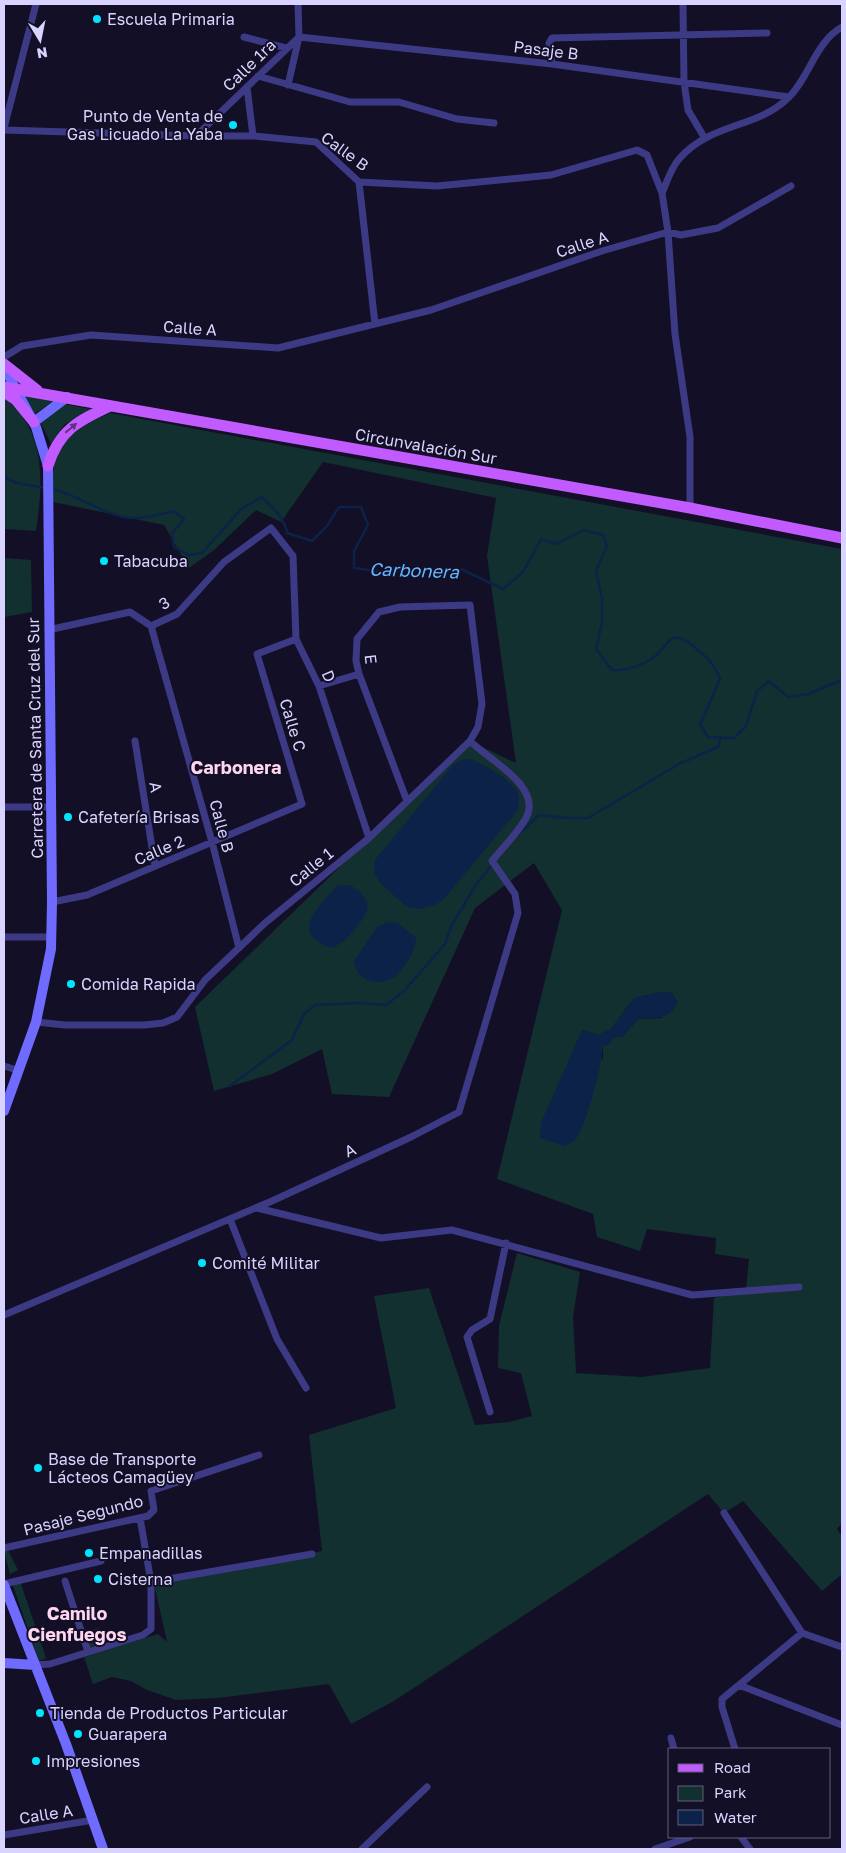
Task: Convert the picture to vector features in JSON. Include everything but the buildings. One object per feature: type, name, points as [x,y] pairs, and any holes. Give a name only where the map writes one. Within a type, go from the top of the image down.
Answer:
[{"type":"main road","name":"Carretera de Santa Cruz del Sur","points":[[4,366],[34,422],[48,466],[48,630],[52,902],[52,937],[36,1022],[17,1070],[4,1111]]},
{"type":"main road","points":[[4,366],[40,392]]},
{"type":"main road","name":"Circunvalación Sur","points":[[4,387],[690,508],[842,538]]},
{"type":"main road","points":[[4,392],[16,400],[34,422],[67,398]]},
{"type":"main road","points":[[48,466],[53,449],[70,427],[110,406]]},
{"type":"main road","points":[[4,1584],[36,1665],[103,1849]]},
{"type":"main road","points":[[4,1664],[36,1665]]},
{"type":"street","points":[[4,129],[36,4]]},
{"type":"street","name":"Calle 1ra","points":[[196,136],[299,37],[298,4]]},
{"type":"street","points":[[683,4],[684,82],[688,110],[704,137]]},
{"type":"street","points":[[690,508],[690,437],[675,334],[668,232],[662,193],[678,160],[704,137],[766,114],[789,97],[818,52],[835,31],[842,27]]},
{"type":"street","points":[[552,64],[549,42],[552,38],[767,33]]},
{"type":"street","points":[[244,37],[286,48]]},
{"type":"street","points":[[288,84],[299,37]]},
{"type":"street","name":"Pasaje B","points":[[299,37],[552,64],[789,97]]},
{"type":"street","points":[[258,76],[350,102],[399,102],[457,119],[494,123]]},
{"type":"street","points":[[247,87],[253,136]]},
{"type":"street","name":"Calle B","points":[[4,129],[196,136],[253,136],[316,142],[359,182],[437,186],[501,182],[551,175],[637,150],[647,155],[662,193]]},
{"type":"street","points":[[359,182],[375,324]]},
{"type":"street","name":"Calle A","points":[[4,356],[22,346],[92,335],[278,348],[431,310],[602,251],[668,232],[681,235],[718,228],[791,186]]},
{"type":"street","name":"3","points":[[48,630],[130,612],[150,626],[177,614],[224,562],[270,528]]},
{"type":"street","name":"D","points":[[270,528],[293,556],[296,639],[319,686],[369,838]]},
{"type":"street","name":"E","points":[[407,801],[359,674],[356,661],[356,639],[379,612],[400,607],[470,605]]},
{"type":"street","name":"Calle 1","points":[[36,1022],[104,1026],[163,1024],[177,1017],[205,980],[265,923],[369,838],[470,741],[478,727],[482,704],[470,605]]},
{"type":"street","name":"Calle B","points":[[150,626],[212,842],[239,948]]},
{"type":"street","name":"Calle C","points":[[296,639],[258,654],[302,804]]},
{"type":"street","points":[[319,686],[359,674]]},
{"type":"street","name":"A","points":[[135,741],[155,866]]},
{"type":"street","name":"A","points":[[4,1315],[257,1208],[411,1137],[459,1112],[518,913],[515,894],[492,860],[525,820],[531,809],[531,800],[518,780],[482,753],[470,741]]},
{"type":"street","name":"Calle 2","points":[[52,902],[87,895],[302,804]]},
{"type":"street","points":[[4,807],[50,806]]},
{"type":"street","points":[[4,937],[52,937]]},
{"type":"street","points":[[4,1066],[17,1070]]},
{"type":"street","points":[[257,1208],[381,1238],[452,1230],[692,1294],[799,1287]]},
{"type":"street","points":[[230,1219],[277,1339],[306,1388]]},
{"type":"street","points":[[490,1412],[467,1336],[472,1330],[490,1319],[506,1243]]},
{"type":"street","name":"Pasaje Segundo","points":[[4,1548],[153,1514],[151,1490],[260,1455]]},
{"type":"street","points":[[724,1513],[802,1633],[840,1646],[842,1639]]},
{"type":"street","points":[[36,1665],[50,1664],[143,1635],[151,1628],[152,1582],[140,1518]]},
{"type":"street","points":[[152,1582],[312,1554]]},
{"type":"street","points":[[4,1584],[101,1561]]},
{"type":"street","points":[[65,1581],[88,1652]]},
{"type":"street","points":[[735,1748],[722,1707],[722,1699],[802,1633]]},
{"type":"street","points":[[739,1684],[842,1724]]},
{"type":"street","points":[[671,1738],[674,1748]]},
{"type":"street","points":[[362,1849],[427,1787]]},
{"type":"street","name":"Calle A","points":[[4,1834],[93,1820]]},
{"type":"street","points":[[655,1849],[687,1838]]},
{"type":"street","points":[[741,1838],[750,1849]]},
{"type":"green space","points":[[24,395],[54,400],[35,414]]},
{"type":"green space","points":[[4,398],[18,411],[35,441],[39,458],[40,476],[36,531],[4,529]]},
{"type":"green space","points":[[64,404],[90,409],[64,425],[51,444],[40,421]]},
{"type":"green space","points":[[110,413],[842,549],[842,1523],[837,1529],[842,1536],[842,1574],[822,1591],[743,1501],[724,1513],[708,1494],[394,1701],[351,1724],[329,1684],[218,1698],[176,1700],[147,1690],[131,1681],[112,1677],[93,1684],[84,1657],[158,1634],[167,1642],[154,1584],[322,1551],[309,1435],[396,1408],[374,1296],[429,1288],[475,1425],[509,1422],[532,1416],[521,1373],[498,1368],[499,1326],[517,1253],[580,1272],[573,1317],[576,1373],[641,1377],[710,1368],[714,1298],[746,1289],[749,1259],[715,1254],[716,1238],[647,1229],[640,1251],[597,1237],[593,1214],[497,1179],[562,910],[534,863],[475,908],[389,1097],[332,1094],[322,1049],[272,1074],[214,1091],[195,1007],[470,741],[516,763],[487,556],[496,498],[323,462],[281,522],[256,510],[214,550],[189,568],[164,525],[53,502],[54,468],[57,455],[62,445],[70,436],[93,421]],"holes":[[[661,992],[672,993],[677,1002],[661,1018],[638,1019],[623,1036],[613,1037],[610,1043],[603,1046],[603,1060],[582,1030],[599,1035],[611,1029],[634,998]]]},
{"type":"green space","points":[[4,558],[31,560],[32,612],[4,617]]},
{"type":"green space","points":[[8,1550],[18,1570],[10,1574],[4,1552]]},
{"type":"green space","points":[[20,1581],[46,1658],[39,1661],[12,1583]]},
{"type":"green space","points":[[99,1628],[106,1646],[88,1652],[82,1634]]},
{"type":"water","points":[[471,759],[496,773],[514,787],[519,796],[518,810],[443,900],[435,905],[420,909],[407,907],[380,883],[374,872],[375,860],[453,765],[462,760]]},
{"type":"water","points":[[350,885],[363,895],[368,905],[367,910],[349,935],[341,943],[331,948],[318,942],[311,935],[309,927],[311,919],[322,902],[337,886]]},
{"type":"water","points":[[388,922],[398,923],[416,938],[416,943],[408,961],[400,972],[391,979],[373,982],[358,973],[354,961],[378,926]]},
{"type":"water","points":[[661,992],[672,993],[677,1003],[670,1013],[656,1018],[638,1019],[623,1036],[613,1037],[610,1043],[603,1046],[597,1080],[584,1123],[575,1140],[565,1146],[540,1138],[541,1123],[582,1030],[599,1035],[611,1029],[634,998]]},
{"type":"waterway","name":"Carbonera","points":[[4,477],[17,483],[46,488]]},
{"type":"waterway","name":"Carbonera","points":[[51,489],[72,496],[104,511],[126,517],[155,516],[174,511],[184,519],[172,533],[174,547],[189,555],[202,553],[241,509],[262,497],[284,522],[287,533],[312,541],[327,526],[339,507],[361,507],[368,525],[354,551],[354,568],[377,571],[461,569],[503,589],[523,572],[541,539],[556,544],[584,530],[603,535],[607,546],[596,571],[602,599],[602,623],[596,649],[612,670],[622,670],[650,660],[670,640],[681,638],[689,643],[709,660],[720,679],[700,725],[708,737],[734,738],[746,726],[757,691],[769,681],[788,697],[808,694],[842,680]]},
{"type":"waterway","points":[[517,836],[539,815],[588,818],[679,764],[718,747],[721,738]]},
{"type":"waterway","points":[[230,1086],[292,1040],[304,1014],[315,1005],[361,1003],[386,1005],[404,991],[445,944],[451,927],[475,886],[492,865]]},
{"type":"place","name":"Escuela Primaria","points":[[97,19]]},
{"type":"place","name":"Punto de Venta de Gas Licuado La Yaba","points":[[233,125]]},
{"type":"place","name":"Tabacuba","points":[[104,561]]},
{"type":"place","name":"Cafetería Brisas","points":[[68,817]]},
{"type":"place","name":"Comida Rapida","points":[[71,984]]},
{"type":"place","name":"Comité Militar","points":[[202,1263]]},
{"type":"place","name":"Base de Transporte Lácteos Camagüey","points":[[38,1468]]},
{"type":"place","name":"Empanadillas","points":[[89,1553]]},
{"type":"place","name":"Cisterna","points":[[98,1579]]},
{"type":"place","name":"Tienda de Productos Particular","points":[[40,1713]]},
{"type":"place","name":"Guarapera","points":[[78,1734]]},
{"type":"place","name":"Impresiones","points":[[36,1761]]},
{"type":"district","name":"Carbonera","points":[[236,767]]},
{"type":"district","name":"Camilo Cienfuegos","points":[[77,1624]]}]
